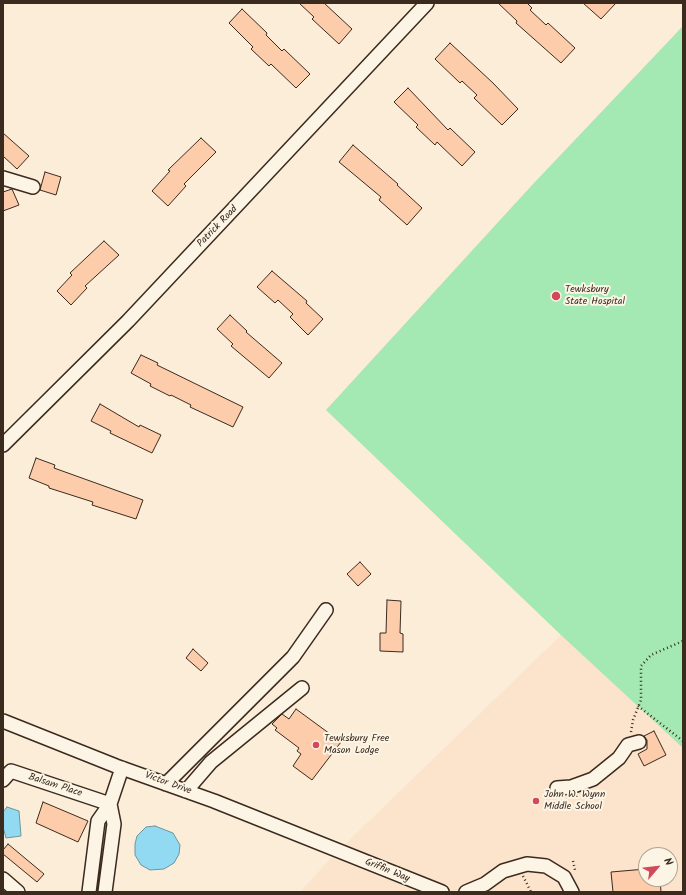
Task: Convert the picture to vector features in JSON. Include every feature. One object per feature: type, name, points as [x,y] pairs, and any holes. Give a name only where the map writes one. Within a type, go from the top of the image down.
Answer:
[{"type":"street","name":"Patrick Road","points":[[3,445],[16,430],[128,321],[427,3]]},
{"type":"street","points":[[3,178],[33,187]]},
{"type":"street","points":[[166,784],[293,657],[326,610]]},
{"type":"street","points":[[186,791],[211,762],[302,688]]},
{"type":"street","name":"Victor Drive","points":[[3,721],[332,848]]},
{"type":"street","points":[[557,788],[571,788],[592,780],[633,744]]},
{"type":"street","points":[[89,892],[98,821],[110,804],[122,768]]},
{"type":"street","name":"Balsam Place","points":[[3,780],[11,771],[110,804]]},
{"type":"street","points":[[105,892],[114,824],[110,804]]},
{"type":"street","name":"Griffin Way","points":[[332,848],[442,892]]},
{"type":"street","points":[[466,892],[485,884],[503,871],[528,864],[546,866],[564,877],[572,892]]},
{"type":"street","points":[[3,879],[18,892]]},
{"type":"path","points":[[633,744],[633,720],[641,700],[641,666],[651,655],[683,641]]},
{"type":"path","points":[[638,706],[683,741]]},
{"type":"path","points":[[520,866],[531,892]]},
{"type":"shaded area","name":"Tewksbury State Hospital","points":[[683,26],[683,892],[300,892],[331,858],[561,635],[326,410],[534,183]]},
{"type":"green space","name":"Tewksbury State Hospital","points":[[683,26],[683,748],[561,635],[326,410],[534,183]]},
{"type":"water","points":[[7,807],[19,811],[21,836],[6,838],[3,827],[3,812]]},
{"type":"water","points":[[155,826],[173,833],[180,845],[179,854],[174,863],[164,869],[150,870],[141,865],[135,855],[135,844],[137,836],[146,827]]},
{"type":"building","points":[[299,3],[324,3],[352,29],[339,44],[312,19],[314,17]]},
{"type":"building","points":[[498,3],[527,3],[532,8],[530,10],[546,25],[548,23],[575,48],[561,63],[516,23],[517,21]]},
{"type":"building","points":[[583,3],[616,3],[601,19]]},
{"type":"building","points":[[242,9],[267,33],[266,35],[282,51],[284,49],[310,74],[296,88],[271,64],[269,66],[251,49],[253,47],[229,23]]},
{"type":"building","points":[[450,43],[493,83],[518,109],[502,125],[474,98],[477,95],[462,81],[460,83],[435,59]]},
{"type":"building","points":[[408,88],[448,130],[450,128],[475,152],[462,166],[437,142],[435,145],[416,127],[418,125],[394,102]]},
{"type":"building","points":[[3,133],[29,156],[17,169],[3,156]]},
{"type":"building","points":[[201,138],[216,152],[184,184],[186,186],[168,206],[152,191],[170,171],[168,170]]},
{"type":"building","points":[[353,145],[398,184],[397,185],[422,208],[407,225],[379,200],[381,197],[339,162]]},
{"type":"building","points":[[45,172],[61,177],[56,195],[40,190]]},
{"type":"building","points":[[12,189],[19,205],[3,211],[3,192]]},
{"type":"building","points":[[104,241],[119,255],[85,286],[87,288],[71,305],[57,291],[72,275],[70,273]]},
{"type":"building","points":[[272,271],[307,301],[306,303],[323,319],[308,335],[290,317],[293,314],[278,300],[275,303],[257,287]]},
{"type":"building","points":[[230,315],[247,331],[246,332],[282,363],[269,378],[231,346],[233,344],[217,329]]},
{"type":"building","points":[[141,355],[158,363],[157,365],[243,407],[233,427],[190,407],[191,405],[171,395],[170,396],[150,386],[151,384],[131,373]]},
{"type":"building","points":[[100,404],[139,427],[140,425],[161,435],[152,453],[110,433],[111,431],[91,421]]},
{"type":"building","points":[[36,458],[55,465],[54,468],[143,500],[136,519],[92,505],[93,502],[49,488],[49,486],[29,478]]},
{"type":"building","points":[[360,562],[371,574],[358,586],[347,574]]},
{"type":"building","points":[[387,600],[401,601],[400,633],[403,634],[403,652],[380,651],[380,633],[386,633]]},
{"type":"building","points":[[193,649],[208,663],[201,671],[186,658]]},
{"type":"building","name":"Tewksbury Free Mason Lodge","points":[[296,709],[341,742],[312,780],[293,766],[301,754],[297,751],[299,748],[275,730],[277,728],[272,724],[282,714],[289,719]]},
{"type":"building","points":[[654,731],[666,755],[644,766],[638,754],[647,749],[647,740],[644,736]]},
{"type":"building","points":[[43,802],[88,821],[78,842],[36,823]]},
{"type":"building","points":[[8,844],[44,874],[37,882],[3,854],[3,850]]},
{"type":"building","points":[[638,870],[638,887],[661,887],[661,892],[613,892],[611,872]]},
{"type":"place","name":"Tewksbury State Hospital","points":[[556,296]]},
{"type":"place","name":"Tewksbury Free Mason Lodge","points":[[316,745]]},
{"type":"place","name":"John W. Wynn Middle School","points":[[536,801]]}]
